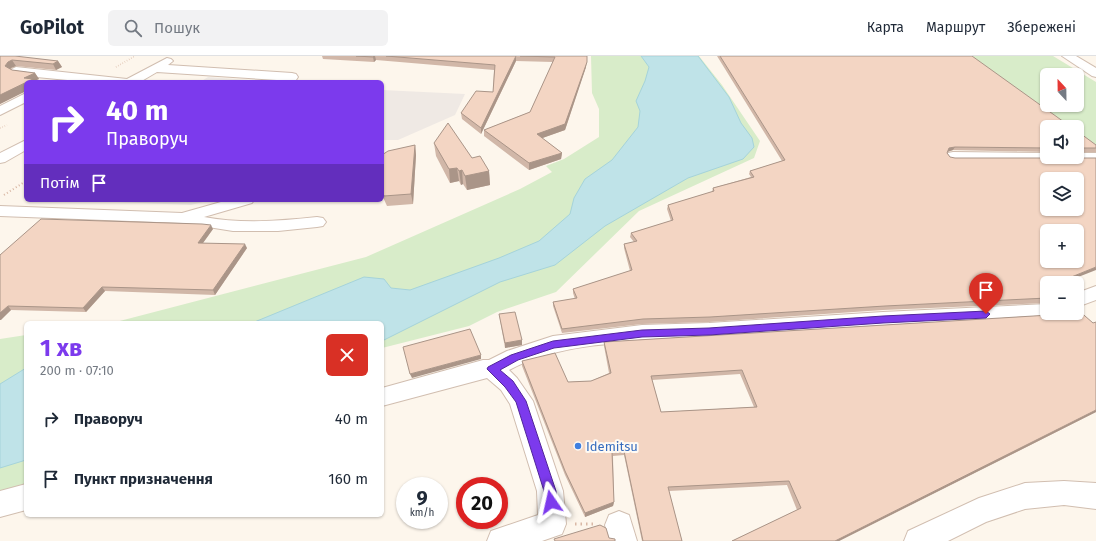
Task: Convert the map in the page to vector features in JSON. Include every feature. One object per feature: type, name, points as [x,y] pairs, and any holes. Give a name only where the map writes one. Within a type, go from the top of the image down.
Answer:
[{"type":"street","points":[[134,80],[176,56]]},
{"type":"street","points":[[1068,56],[1096,73]]},
{"type":"street","points":[[155,68],[292,77]]},
{"type":"street","points":[[16,71],[58,79],[80,80]]},
{"type":"street","points":[[0,111],[24,98]]},
{"type":"street","points":[[0,159],[24,145]]},
{"type":"street","points":[[953,156],[1040,157]]},
{"type":"street","points":[[1084,157],[1096,157]]},
{"type":"street","points":[[183,218],[239,202]]},
{"type":"street","points":[[0,211],[183,218],[233,226],[278,226],[317,222]]},
{"type":"street","points":[[1084,297],[1096,293]]},
{"type":"street","points":[[384,396],[484,369],[492,369],[515,358],[553,344],[642,333],[709,331],[1040,310]]},
{"type":"street","points":[[492,369],[509,384],[521,401],[550,491],[552,524],[501,541]]},
{"type":"street","points":[[918,541],[979,511],[1025,496],[1064,493],[1096,496]]},
{"type":"street","points":[[0,504],[24,498]]},
{"type":"path","points":[[0,197],[24,182]]},
{"type":"path","points":[[552,524],[621,533]]},
{"type":"shaded area","points":[[208,77],[249,80],[203,80]]},
{"type":"shaded area","points":[[384,90],[465,94],[455,115],[398,140],[384,140]]},
{"type":"shaded area","points":[[117,202],[203,202],[191,205]]},
{"type":"green space","points":[[591,56],[699,56],[722,85],[760,141],[754,158],[639,211],[556,292],[497,312],[469,326],[384,347],[384,321],[120,321],[366,257],[520,189],[552,172],[546,166],[564,159],[599,137],[599,109],[592,93]]},
{"type":"green space","points":[[966,56],[1053,56],[1073,68],[1040,68],[1040,110]]},
{"type":"green space","points":[[1084,75],[1096,82],[1096,151],[1084,142],[1084,120],[1054,120],[1043,112],[1084,112]]},
{"type":"green space","points":[[24,335],[24,488],[0,494],[0,339]]},
{"type":"water","points":[[641,56],[698,56],[729,97],[741,123],[752,138],[754,147],[743,159],[688,178],[605,226],[555,265],[500,282],[384,340],[384,321],[257,321],[364,277],[384,279],[391,288],[410,290],[499,258],[539,241],[570,214],[574,198],[585,179],[612,160],[638,127],[640,111],[636,101],[645,81],[649,67]]},
{"type":"water","points":[[24,369],[24,461],[0,468],[0,384]]},
{"type":"building","points":[[0,56],[15,56],[58,61],[53,64],[12,60],[8,62],[5,66],[12,70],[35,73],[24,78],[33,79],[24,80],[24,83],[0,95]]},
{"type":"building","points":[[386,56],[516,56],[481,128],[461,113],[476,91],[493,92],[495,65]]},
{"type":"building","points":[[520,56],[587,56],[587,62],[565,124],[537,134],[562,153],[529,163],[484,130],[530,112],[555,57]]},
{"type":"building","points":[[720,56],[972,56],[1040,105],[1040,112],[1050,112],[1061,120],[1040,120],[1040,148],[955,147],[949,148],[947,153],[950,157],[955,158],[1040,158],[1040,164],[1084,164],[1084,158],[1096,158],[1096,267],[1074,276],[1040,276],[1040,298],[710,317],[643,319],[562,329],[553,302],[577,298],[573,289],[632,270],[624,244],[637,241],[631,233],[673,220],[668,205],[714,191],[713,188],[754,177],[750,171],[785,160]]},
{"type":"building","points":[[448,123],[472,158],[480,156],[489,171],[465,176],[462,170],[459,171],[457,168],[449,169],[434,143]]},
{"type":"building","points":[[1084,136],[1096,145],[1096,148],[1084,148]]},
{"type":"building","points":[[415,145],[411,194],[384,196],[384,154],[388,151]]},
{"type":"building","points":[[41,219],[211,225],[198,243],[245,244],[213,290],[102,287],[83,308],[8,306],[0,313],[0,255]]},
{"type":"building","points":[[515,312],[522,340],[505,343],[499,314]]},
{"type":"building","points":[[1084,315],[1093,323],[1096,322],[1096,410],[835,541],[732,541],[801,508],[789,481],[668,487],[682,541],[643,541],[624,451],[612,452],[614,502],[585,513],[565,471],[522,361],[555,353],[568,382],[591,381],[611,373],[604,342],[1040,316],[1040,320],[1084,320]],"holes":[[[742,370],[757,407],[661,412],[651,376]]]},
{"type":"building","points":[[470,329],[481,355],[410,374],[403,347]]},
{"type":"building","points":[[600,525],[606,528],[609,538],[615,539],[615,541],[555,541],[554,539]]},
{"type":"place","name":"Idemitsu","points":[[578,446]]},
{"type":"route","points":[[551,502],[550,491],[521,401],[509,384],[492,369],[515,358],[553,344],[642,333],[709,331],[883,319],[986,314]]}]
